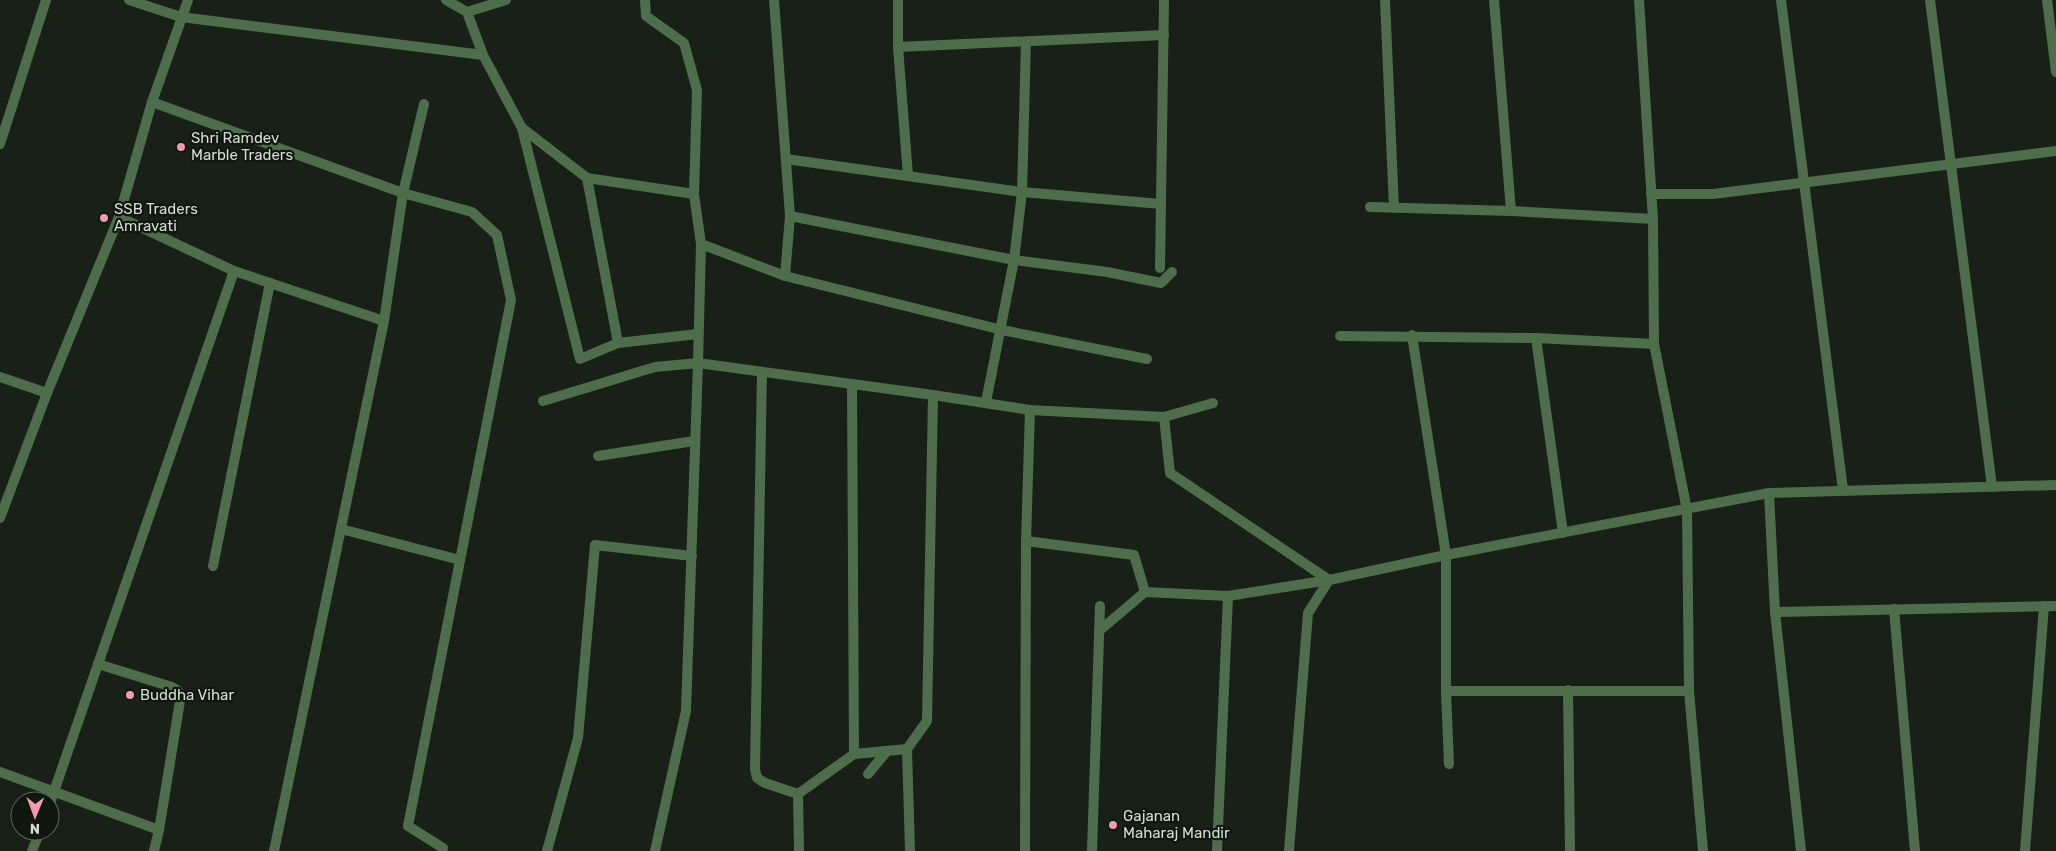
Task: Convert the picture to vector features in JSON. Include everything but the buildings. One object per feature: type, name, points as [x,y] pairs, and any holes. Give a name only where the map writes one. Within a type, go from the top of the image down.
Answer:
[{"type":"street","points":[[0,144],[46,0]]},
{"type":"street","points":[[129,0],[182,17],[483,55]]},
{"type":"street","points":[[0,518],[3,500],[119,217],[152,102],[188,0]]},
{"type":"street","points":[[446,0],[467,12],[483,55],[522,128],[580,359],[618,343],[698,334]]},
{"type":"street","points":[[467,12],[506,0]]},
{"type":"street","points":[[645,0],[646,16],[684,43],[697,90],[694,194],[701,244],[686,711],[655,851]]},
{"type":"street","points":[[774,0],[790,216],[784,276]]},
{"type":"street","points":[[898,0],[898,47],[908,176]]},
{"type":"street","points":[[1160,268],[1164,0]]},
{"type":"street","points":[[1385,0],[1394,208]]},
{"type":"street","points":[[1494,0],[1511,211]]},
{"type":"street","points":[[1639,0],[1653,219],[1654,344],[1687,510],[1689,690],[1703,851]]},
{"type":"street","points":[[1781,0],[1843,490]]},
{"type":"street","points":[[1930,0],[1992,487]]},
{"type":"street","points":[[2050,1],[2056,72]]},
{"type":"street","points":[[898,47],[1164,35]]},
{"type":"street","points":[[986,402],[1002,330],[1014,260],[1022,192],[1026,42]]},
{"type":"street","points":[[152,102],[403,193],[472,212],[497,235],[511,300],[408,826],[443,848],[442,851]]},
{"type":"street","points":[[274,851],[384,321],[403,193],[424,104]]},
{"type":"street","points":[[522,128],[587,178],[694,194]]},
{"type":"street","points":[[1651,194],[1714,194],[2056,151]]},
{"type":"street","points":[[786,159],[1022,192],[1161,204]]},
{"type":"street","points":[[587,178],[618,343]]},
{"type":"street","points":[[1370,207],[1511,211],[1653,219]]},
{"type":"street","points":[[790,216],[1014,260],[1107,272],[1161,283],[1172,272]]},
{"type":"street","points":[[119,217],[234,271],[384,321]]},
{"type":"street","points":[[701,244],[784,276],[1002,330],[1147,359]]},
{"type":"street","points":[[54,791],[234,271]]},
{"type":"street","points":[[213,566],[270,283]]},
{"type":"street","points":[[1340,336],[1412,335],[1536,338],[1654,344]]},
{"type":"street","points":[[1412,335],[1446,555],[1446,690],[1449,764]]},
{"type":"street","points":[[1536,338],[1563,533]]},
{"type":"street","points":[[542,401],[655,367],[698,363],[933,394],[1030,410],[1164,417],[1213,403]]},
{"type":"street","points":[[762,372],[755,769],[757,778],[798,794]]},
{"type":"street","points":[[0,377],[46,393]]},
{"type":"street","points":[[852,384],[854,754]]},
{"type":"street","points":[[910,851],[907,749],[927,721],[933,394]]},
{"type":"street","points":[[1025,851],[1026,541],[1030,410]]},
{"type":"street","points":[[1164,417],[1170,473],[1329,580]]},
{"type":"street","points":[[598,456],[694,440]]},
{"type":"street","points":[[1099,631],[1145,592],[1228,596],[1329,580],[1446,555],[1769,493],[2056,485]]},
{"type":"street","points":[[1769,493],[1774,612],[1801,851]]},
{"type":"street","points":[[341,529],[460,560]]},
{"type":"street","points":[[1026,541],[1134,555],[1145,592]]},
{"type":"street","points":[[547,851],[578,738],[595,545],[692,556]]},
{"type":"street","points":[[1289,851],[1308,613],[1329,580]]},
{"type":"street","points":[[1217,851],[1228,596]]},
{"type":"street","points":[[1092,851],[1100,606]]},
{"type":"street","points":[[2025,851],[2044,606]]},
{"type":"street","points":[[1774,612],[2056,606]]},
{"type":"street","points":[[1894,610],[1915,851]]},
{"type":"street","points":[[98,664],[172,687],[178,691],[180,701],[154,851]]},
{"type":"street","points":[[1446,690],[1689,690]]},
{"type":"street","points":[[1568,690],[1570,851]]},
{"type":"street","points":[[798,794],[854,754],[907,749]]},
{"type":"street","points":[[868,774],[887,751]]},
{"type":"street","points":[[0,772],[51,791]]},
{"type":"street","points":[[60,794],[159,830]]},
{"type":"street","points":[[798,794],[799,851]]},
{"type":"place","name":"Shri Ramdev Marble Traders","points":[[181,147]]},
{"type":"place","name":"SSB Traders Amravati","points":[[104,218]]},
{"type":"place","name":"Buddha Vihar","points":[[130,695]]},
{"type":"place","name":"Gajanan Maharaj Mandir","points":[[1113,825]]}]
